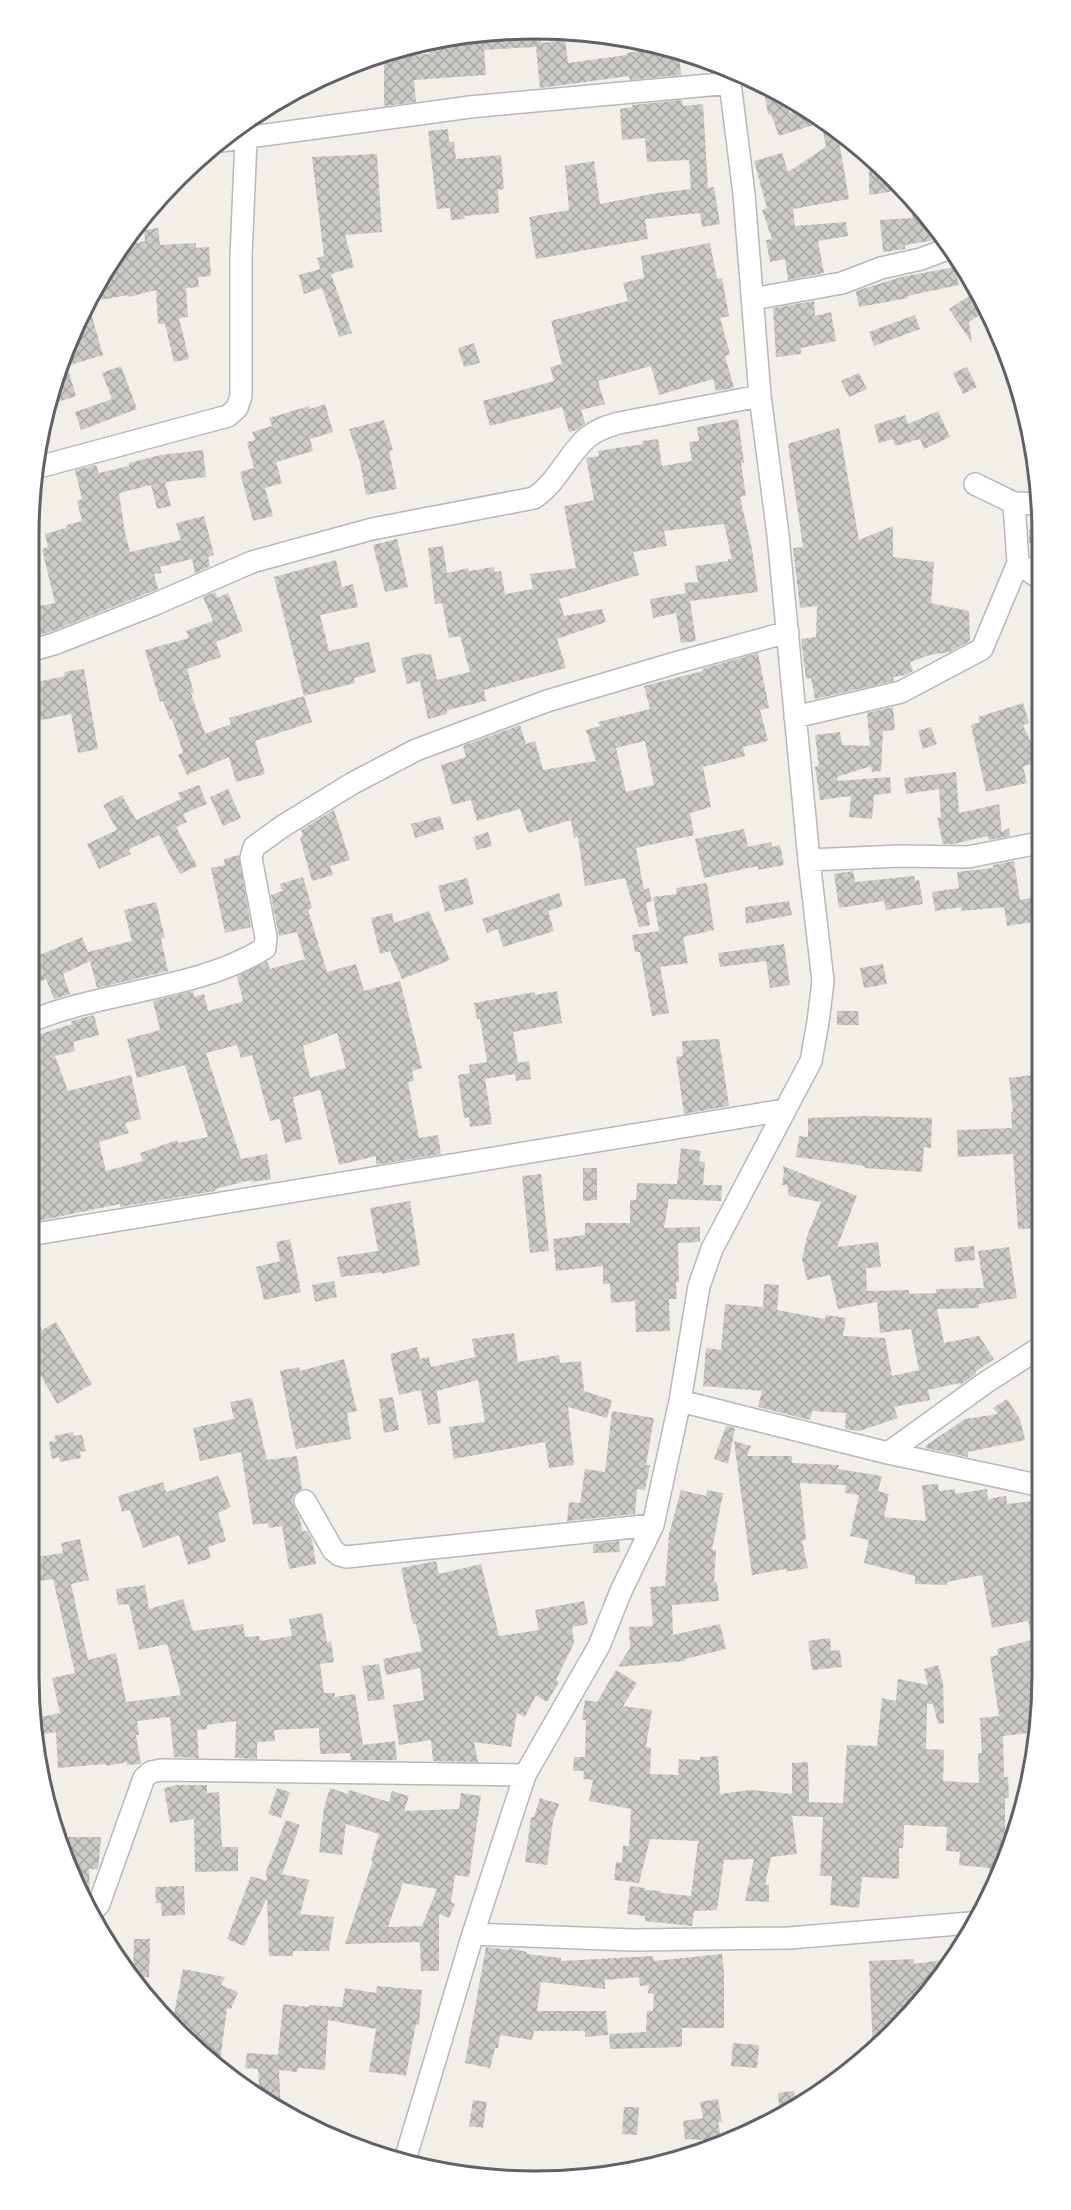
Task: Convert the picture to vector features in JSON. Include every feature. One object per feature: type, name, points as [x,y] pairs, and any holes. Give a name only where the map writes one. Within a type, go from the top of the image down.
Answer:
[{"type":"street","points":[[236,140],[470,107],[723,76]]},
{"type":"street","points":[[407,2154],[473,1934],[525,1775],[599,1646],[621,1591],[653,1525],[680,1401],[699,1286],[712,1249],[811,1061],[819,1022],[823,981],[778,536],[760,396],[744,194],[729,79]]},
{"type":"street","points":[[44,466],[228,416],[237,408],[241,396],[241,257],[246,139]]},
{"type":"street","points":[[752,299],[842,283],[881,268],[921,260],[942,252]]},
{"type":"street","points":[[39,648],[153,605],[252,562],[372,529],[534,498],[547,490],[586,438],[600,429],[619,423],[760,396]]},
{"type":"street","points":[[975,484],[1014,503],[1031,504]]},
{"type":"street","points":[[795,717],[901,692],[982,649],[1018,563],[1014,503]]},
{"type":"street","points":[[1018,563],[1032,574]]},
{"type":"street","points":[[39,1019],[111,996],[196,977],[249,958],[265,948],[266,937],[251,858],[254,847],[283,826],[353,783],[416,750],[548,701],[788,632]]},
{"type":"street","points":[[809,860],[900,856],[968,857],[1032,845]]},
{"type":"street","points":[[39,1234],[784,1110]]},
{"type":"street","points":[[888,1453],[985,1383],[1032,1353]]},
{"type":"street","points":[[680,1401],[888,1453],[1032,1484]]},
{"type":"street","points":[[305,1501],[333,1550],[339,1556],[346,1557],[653,1525]]},
{"type":"street","points":[[97,1906],[144,1778],[151,1772],[161,1770],[525,1775]]},
{"type":"street","points":[[473,1934],[633,1940],[789,1938],[965,1923]]},
{"type":"building","points":[[536,39],[541,39],[541,43],[565,40],[568,63],[627,55],[627,53],[640,51],[680,61],[681,75],[630,80],[629,76],[540,88],[536,47],[484,50],[486,75],[414,80],[416,102],[384,106],[384,63],[413,55],[429,54],[429,51],[471,43]]},
{"type":"building","points":[[765,95],[788,108],[789,113],[793,112],[813,125],[779,136],[771,114],[768,114]]},
{"type":"building","points":[[682,100],[683,106],[703,104],[708,188],[714,187],[720,224],[702,227],[700,213],[645,219],[648,239],[536,259],[529,217],[569,210],[565,166],[594,161],[600,204],[691,189],[689,160],[647,162],[645,138],[622,140],[620,109],[632,107],[632,105]]},
{"type":"building","points":[[448,129],[449,142],[454,142],[456,159],[501,155],[504,189],[498,190],[499,213],[464,216],[465,219],[451,220],[450,208],[437,209],[428,131]]},
{"type":"building","points":[[823,132],[839,143],[849,199],[793,209],[795,226],[846,222],[848,236],[818,241],[824,273],[788,280],[785,259],[770,262],[766,240],[772,239],[762,210],[767,208],[754,161],[782,153],[788,172],[826,147]]},
{"type":"building","points":[[377,154],[382,232],[345,235],[354,267],[331,274],[352,333],[339,337],[322,288],[304,294],[299,275],[320,269],[317,258],[324,256],[312,157]]},
{"type":"building","points":[[869,168],[894,191],[869,195]]},
{"type":"building","points":[[912,211],[934,240],[905,245],[905,249],[883,252],[880,220],[913,218]]},
{"type":"building","points":[[158,228],[160,245],[196,243],[196,248],[209,247],[211,276],[198,277],[199,287],[186,288],[188,317],[179,318],[189,359],[174,362],[165,324],[158,324],[156,290],[129,297],[128,295],[101,300],[106,287],[135,243],[145,241],[144,230]]},
{"type":"building","points":[[710,243],[717,279],[722,278],[729,316],[720,318],[730,354],[725,356],[734,388],[716,391],[713,379],[659,395],[651,366],[598,381],[605,404],[581,410],[585,423],[577,430],[569,432],[562,407],[490,426],[483,401],[554,381],[550,367],[562,364],[551,321],[628,301],[623,283],[644,278],[641,256]]},
{"type":"building","points":[[953,267],[959,285],[859,307],[856,291],[901,277]]},
{"type":"building","points":[[970,296],[980,315],[969,322],[972,343],[949,309]]},
{"type":"building","points":[[814,301],[815,316],[831,312],[836,341],[801,348],[801,354],[776,357],[773,308]]},
{"type":"building","points":[[91,314],[103,355],[69,365]]},
{"type":"building","points":[[915,315],[920,329],[874,346],[869,332]]},
{"type":"building","points":[[474,343],[480,363],[464,367],[458,348]]},
{"type":"building","points":[[121,366],[137,409],[81,430],[75,412],[112,399],[102,373]]},
{"type":"building","points":[[967,367],[977,387],[963,394],[953,373]]},
{"type":"building","points":[[68,369],[76,396],[58,402],[65,376]]},
{"type":"building","points":[[859,373],[867,389],[849,397],[841,381]]},
{"type":"building","points":[[325,404],[333,432],[310,439],[313,451],[276,462],[282,483],[265,488],[273,516],[253,521],[240,472],[254,468],[247,442],[255,440],[252,432],[272,426],[269,418],[309,406],[310,409]]},
{"type":"building","points":[[938,411],[950,437],[924,449],[920,439],[895,446],[893,439],[879,443],[874,425],[905,415],[908,424]]},
{"type":"building","points":[[738,419],[746,496],[740,497],[752,549],[758,592],[690,601],[696,641],[681,643],[676,613],[653,618],[650,599],[686,593],[684,583],[698,582],[695,566],[732,559],[724,524],[664,531],[667,546],[633,552],[639,575],[559,599],[564,616],[602,609],[606,622],[557,639],[566,668],[484,690],[486,701],[447,710],[447,714],[428,719],[420,681],[407,684],[401,658],[424,653],[425,655],[431,654],[437,680],[470,672],[460,636],[449,638],[442,603],[435,604],[428,548],[443,546],[447,573],[468,568],[469,571],[494,567],[495,572],[501,571],[505,594],[533,589],[530,574],[576,568],[564,506],[594,500],[586,458],[599,456],[598,451],[643,444],[642,441],[658,439],[662,466],[692,461],[689,442],[699,441],[697,427]]},
{"type":"building","points":[[384,420],[393,450],[389,451],[397,489],[366,495],[360,462],[349,429]]},
{"type":"building","points":[[839,428],[859,540],[893,526],[893,557],[934,562],[931,603],[969,611],[970,641],[950,652],[930,655],[910,662],[913,671],[906,675],[893,677],[894,681],[815,699],[811,678],[806,679],[801,639],[816,637],[817,606],[800,608],[793,548],[803,547],[788,444]]},
{"type":"building","points":[[203,450],[206,477],[165,482],[171,506],[157,509],[151,485],[119,493],[130,552],[181,540],[176,523],[204,516],[214,555],[208,557],[210,566],[195,573],[192,559],[160,567],[162,573],[154,574],[158,589],[39,635],[39,606],[55,603],[42,549],[48,547],[45,534],[82,521],[77,501],[82,499],[75,470],[96,465],[99,473],[161,455]]},
{"type":"building","points":[[1029,530],[1032,530],[1032,543],[1029,543]]},
{"type":"building","points":[[397,539],[408,587],[385,592],[373,545]]},
{"type":"building","points":[[336,560],[342,587],[353,584],[358,607],[320,615],[329,651],[369,642],[376,672],[354,678],[355,683],[304,696],[274,577]]},
{"type":"building","points":[[215,592],[217,598],[228,593],[243,631],[216,642],[221,657],[187,669],[194,693],[191,693],[205,734],[231,724],[229,718],[304,696],[312,722],[255,741],[265,774],[236,782],[229,757],[187,775],[178,755],[183,753],[172,719],[170,720],[163,701],[160,702],[145,650],[189,638],[186,631],[213,621],[203,597]]},
{"type":"building","points":[[758,653],[769,708],[760,710],[768,741],[743,747],[745,756],[703,767],[711,807],[690,813],[694,835],[636,848],[644,890],[649,888],[652,901],[646,903],[650,925],[639,927],[625,878],[585,886],[578,837],[574,838],[571,820],[528,833],[520,809],[477,821],[471,800],[452,805],[441,765],[466,757],[463,746],[520,725],[526,744],[535,741],[543,770],[596,761],[586,730],[600,726],[598,722],[650,709],[644,686],[703,671],[702,669]],"holes":[[[645,741],[654,785],[626,792],[616,748]]]},
{"type":"building","points":[[84,669],[98,749],[78,753],[71,714],[39,721],[39,682],[65,676],[64,672]]},
{"type":"building","points":[[1023,703],[1029,723],[1023,725],[1032,745],[1032,763],[1023,767],[1027,783],[986,792],[971,725],[980,722],[978,717]]},
{"type":"building","points":[[893,707],[895,730],[883,731],[881,771],[872,772],[871,766],[837,777],[838,781],[890,777],[891,793],[874,795],[872,819],[849,817],[851,796],[820,800],[815,767],[819,766],[815,735],[840,732],[842,745],[870,746],[867,713]]},
{"type":"building","points":[[931,727],[937,744],[923,749],[918,731]]},
{"type":"building","points":[[956,772],[959,813],[999,804],[1002,832],[1009,828],[1010,836],[989,840],[988,836],[943,844],[937,818],[941,817],[939,789],[906,794],[904,778]]},
{"type":"building","points":[[199,785],[207,804],[183,814],[187,822],[176,827],[197,866],[180,874],[159,835],[129,849],[131,854],[99,869],[87,844],[117,830],[103,805],[122,795],[136,820],[181,799],[178,793]]},
{"type":"building","points":[[228,789],[241,818],[223,826],[210,797]]},
{"type":"building","points":[[334,810],[350,860],[330,866],[333,875],[312,881],[300,838],[303,837],[301,830]]},
{"type":"building","points":[[440,816],[444,829],[415,838],[411,824]]},
{"type":"building","points":[[744,829],[748,847],[771,842],[772,847],[780,845],[784,865],[758,870],[758,866],[704,878],[695,839]]},
{"type":"building","points":[[488,832],[492,846],[477,850],[473,837]]},
{"type":"building","points":[[239,855],[251,927],[225,933],[211,868],[225,865],[224,859]]},
{"type":"building","points":[[1014,861],[1020,900],[1032,898],[1032,922],[1007,926],[1004,907],[962,911],[961,907],[935,911],[932,892],[959,888],[957,872],[993,868],[993,865]]},
{"type":"building","points":[[853,871],[855,882],[914,876],[915,881],[919,880],[923,904],[886,910],[884,901],[839,908],[834,874]]},
{"type":"building","points":[[303,877],[312,908],[308,910],[327,972],[356,964],[364,991],[400,981],[422,1068],[412,1071],[414,1081],[408,1082],[419,1138],[438,1135],[441,1154],[376,1165],[376,1156],[339,1165],[320,1090],[293,1097],[302,1139],[285,1143],[280,1119],[270,1121],[252,1055],[241,1058],[237,1045],[206,1053],[241,1159],[267,1154],[271,1179],[252,1182],[251,1180],[215,1189],[215,1191],[120,1207],[120,1204],[39,1221],[39,1034],[72,1024],[71,1021],[94,1015],[99,1035],[73,1042],[75,1051],[55,1056],[68,1091],[131,1075],[141,1119],[125,1123],[129,1133],[99,1142],[106,1171],[143,1161],[140,1153],[177,1140],[178,1143],[208,1137],[185,1065],[137,1078],[127,1039],[160,1030],[153,1001],[193,991],[194,997],[204,994],[208,1011],[241,1002],[243,1000],[237,976],[267,961],[270,969],[305,959],[297,932],[279,936],[271,895],[282,891],[280,884]],"holes":[[[337,1033],[346,1068],[310,1078],[303,1046]]]},
{"type":"building","points":[[467,878],[474,904],[445,912],[438,886]]},
{"type":"building","points":[[707,883],[714,930],[683,937],[688,963],[660,967],[669,1013],[652,1016],[640,952],[635,952],[632,935],[659,931],[653,897],[677,894],[676,888]]},
{"type":"building","points":[[559,893],[563,906],[548,911],[554,931],[503,947],[498,929],[487,933],[482,919]]},
{"type":"building","points":[[789,901],[792,915],[746,924],[745,907]]},
{"type":"building","points":[[156,902],[165,938],[161,939],[168,971],[97,988],[90,961],[63,974],[70,994],[54,999],[46,979],[39,982],[39,955],[82,937],[88,952],[132,941],[124,910]]},
{"type":"building","points":[[429,911],[450,960],[402,979],[390,951],[380,954],[371,918],[392,913],[394,923]]},
{"type":"building","points":[[784,944],[790,985],[770,988],[766,961],[720,967],[718,953]]},
{"type":"building","points":[[883,964],[887,984],[864,988],[860,968]]},
{"type":"building","points":[[557,991],[562,1023],[513,1032],[518,1063],[529,1061],[531,1079],[516,1081],[515,1074],[485,1079],[492,1124],[470,1127],[469,1117],[464,1118],[458,1075],[470,1073],[469,1065],[487,1062],[480,1019],[477,1019],[474,1003],[535,992],[535,995]]},
{"type":"building","points":[[837,1011],[858,1011],[859,1025],[837,1025]]},
{"type":"building","points":[[719,1039],[729,1106],[684,1114],[676,1057],[683,1056],[682,1041]]},
{"type":"building","points":[[1032,1075],[1032,1228],[1018,1229],[1013,1154],[958,1157],[957,1130],[1012,1128],[1011,1112],[1013,1112],[1009,1078]]},
{"type":"building","points":[[866,1116],[932,1118],[931,1148],[924,1147],[922,1172],[864,1168],[865,1166],[796,1157],[799,1136],[808,1137],[808,1118]]},
{"type":"building","points":[[681,1148],[701,1151],[699,1161],[705,1162],[703,1185],[722,1185],[721,1201],[669,1199],[664,1228],[700,1227],[700,1242],[678,1243],[679,1282],[676,1282],[677,1299],[669,1299],[670,1331],[636,1332],[635,1301],[611,1303],[610,1284],[603,1284],[603,1266],[556,1271],[553,1239],[585,1235],[585,1223],[630,1223],[630,1200],[636,1200],[637,1183],[677,1184]]},
{"type":"building","points":[[783,1166],[857,1196],[837,1247],[878,1242],[881,1267],[866,1268],[867,1291],[909,1290],[909,1294],[936,1293],[936,1289],[984,1288],[978,1251],[1009,1247],[1017,1298],[979,1304],[979,1308],[937,1309],[944,1343],[979,1336],[994,1359],[960,1385],[959,1383],[928,1390],[930,1400],[894,1407],[898,1418],[859,1431],[845,1429],[846,1413],[812,1411],[810,1420],[758,1407],[762,1391],[703,1386],[706,1348],[721,1350],[725,1304],[763,1307],[764,1284],[779,1285],[777,1310],[825,1319],[826,1315],[846,1318],[843,1336],[885,1338],[892,1376],[919,1370],[911,1329],[880,1333],[877,1302],[838,1309],[830,1275],[807,1280],[802,1259],[807,1236],[821,1202],[789,1196],[787,1185],[782,1185]]},
{"type":"building","points":[[583,1168],[597,1168],[597,1200],[583,1201]]},
{"type":"building","points":[[541,1174],[549,1251],[530,1253],[522,1176]]},
{"type":"building","points":[[410,1201],[420,1265],[382,1274],[382,1272],[341,1277],[337,1257],[378,1251],[370,1208]]},
{"type":"building","points":[[290,1239],[301,1292],[264,1300],[256,1267],[280,1261],[276,1242]]},
{"type":"building","points":[[974,1246],[975,1260],[955,1262],[954,1248]]},
{"type":"building","points":[[334,1281],[337,1297],[315,1302],[312,1285]]},
{"type":"building","points":[[56,1322],[92,1384],[57,1404],[39,1372],[39,1324],[42,1330]]},
{"type":"building","points":[[514,1333],[518,1362],[559,1355],[560,1363],[581,1361],[584,1391],[612,1400],[607,1418],[568,1407],[574,1465],[549,1468],[545,1442],[454,1459],[449,1427],[485,1422],[478,1380],[437,1391],[441,1423],[428,1425],[421,1390],[399,1395],[390,1354],[417,1347],[420,1359],[429,1357],[431,1367],[475,1357],[472,1339]]},
{"type":"building","points":[[344,1359],[357,1411],[347,1413],[351,1439],[296,1449],[280,1371],[299,1367],[300,1371]]},
{"type":"building","points":[[393,1397],[399,1430],[384,1433],[379,1399]]},
{"type":"building","points":[[252,1398],[267,1460],[297,1456],[302,1489],[294,1494],[292,1502],[300,1518],[302,1531],[307,1531],[312,1539],[316,1564],[289,1569],[282,1526],[269,1528],[268,1523],[253,1525],[241,1452],[200,1461],[193,1428],[234,1419],[230,1402]]},
{"type":"building","points":[[1007,1399],[1020,1419],[1025,1440],[968,1452],[968,1457],[926,1448],[925,1446],[965,1419],[998,1414],[993,1408]]},
{"type":"building","points":[[612,1411],[654,1418],[646,1465],[650,1465],[645,1490],[637,1489],[635,1514],[567,1521],[569,1502],[580,1503],[585,1469],[605,1472]]},
{"type":"building","points":[[726,1426],[735,1428],[728,1464],[714,1459]]},
{"type":"building","points":[[73,1432],[74,1436],[82,1435],[86,1451],[80,1452],[81,1458],[60,1462],[59,1457],[52,1459],[49,1442],[56,1441],[54,1436]]},
{"type":"building","points":[[734,1441],[751,1446],[747,1456],[792,1456],[792,1463],[839,1465],[838,1469],[882,1476],[878,1491],[889,1494],[884,1517],[926,1521],[922,1485],[938,1484],[939,1491],[955,1489],[955,1494],[987,1489],[988,1499],[1006,1496],[1007,1504],[1032,1501],[1032,1640],[1028,1621],[992,1628],[982,1575],[947,1582],[947,1585],[915,1584],[915,1576],[864,1563],[869,1540],[850,1536],[859,1495],[845,1493],[846,1485],[800,1483],[806,1540],[802,1541],[808,1568],[752,1575]]},
{"type":"building","points":[[218,1476],[231,1507],[218,1513],[226,1541],[208,1547],[211,1558],[188,1565],[179,1535],[143,1548],[130,1510],[122,1512],[118,1496],[163,1482],[166,1492]]},
{"type":"building","points":[[681,1490],[706,1496],[707,1490],[723,1493],[712,1550],[716,1550],[714,1582],[717,1582],[719,1601],[672,1605],[673,1635],[720,1624],[726,1649],[685,1659],[685,1661],[618,1667],[630,1648],[629,1627],[653,1626],[650,1587],[665,1586],[669,1534]]},
{"type":"building","points":[[80,1539],[89,1580],[71,1584],[88,1660],[116,1653],[126,1702],[181,1695],[167,1644],[139,1650],[129,1604],[118,1605],[116,1589],[145,1585],[149,1609],[183,1599],[193,1631],[243,1624],[245,1637],[259,1636],[260,1641],[292,1636],[289,1619],[322,1613],[327,1642],[331,1641],[334,1662],[320,1664],[324,1693],[335,1693],[335,1697],[355,1694],[363,1745],[395,1741],[397,1760],[351,1760],[350,1753],[320,1754],[319,1728],[274,1730],[275,1741],[257,1742],[257,1759],[235,1758],[236,1721],[207,1725],[207,1729],[197,1730],[199,1758],[174,1757],[170,1717],[137,1721],[139,1735],[136,1735],[141,1764],[127,1765],[127,1762],[107,1766],[106,1764],[58,1768],[56,1732],[43,1734],[41,1717],[60,1713],[52,1678],[75,1673],[53,1579],[39,1581],[39,1556],[63,1553],[61,1543]]},
{"type":"building","points":[[619,1541],[620,1552],[593,1553],[593,1544]]},
{"type":"building","points":[[436,1561],[439,1574],[481,1564],[499,1636],[539,1630],[535,1610],[584,1601],[588,1624],[572,1627],[574,1643],[556,1680],[559,1682],[547,1702],[536,1695],[525,1717],[517,1713],[511,1747],[474,1742],[478,1762],[433,1761],[431,1740],[399,1745],[393,1705],[424,1700],[420,1668],[386,1675],[383,1659],[422,1651],[416,1624],[413,1624],[401,1568]]},
{"type":"building","points":[[830,1638],[831,1651],[840,1650],[842,1667],[812,1670],[808,1641]]},
{"type":"building","points":[[1032,1640],[1029,1733],[1003,1736],[1004,1777],[1008,1777],[1009,1798],[1005,1798],[1005,1829],[1008,1829],[990,1874],[989,1868],[959,1865],[960,1852],[946,1851],[947,1827],[904,1825],[903,1848],[899,1848],[899,1879],[862,1877],[859,1908],[830,1905],[832,1876],[820,1876],[823,1817],[792,1816],[797,1854],[771,1857],[765,1885],[769,1885],[769,1902],[745,1901],[754,1859],[724,1860],[717,1910],[694,1911],[692,1926],[645,1921],[645,1916],[627,1914],[630,1886],[661,1891],[661,1893],[691,1896],[698,1841],[650,1839],[639,1883],[614,1880],[616,1862],[622,1863],[623,1846],[629,1846],[631,1809],[589,1801],[593,1780],[583,1779],[584,1771],[573,1771],[574,1757],[585,1757],[586,1720],[582,1720],[585,1700],[597,1702],[616,1670],[637,1683],[623,1706],[652,1710],[646,1747],[651,1748],[650,1774],[678,1775],[679,1759],[700,1760],[700,1757],[718,1756],[720,1794],[751,1790],[792,1794],[792,1763],[808,1762],[809,1802],[843,1803],[847,1745],[877,1746],[882,1698],[896,1701],[898,1679],[928,1685],[924,1669],[938,1665],[943,1683],[944,1723],[938,1724],[933,1704],[927,1704],[926,1749],[944,1750],[943,1781],[979,1783],[978,1753],[982,1753],[980,1718],[999,1716],[990,1657],[998,1655],[997,1649]]},
{"type":"building","points":[[379,1664],[385,1699],[368,1701],[362,1666]]},
{"type":"building","points":[[177,1785],[207,1785],[207,1793],[219,1792],[222,1847],[238,1847],[238,1871],[195,1872],[194,1819],[170,1823],[164,1788]]},
{"type":"building","points":[[277,1788],[290,1792],[281,1818],[268,1814]]},
{"type":"building","points":[[330,1788],[348,1794],[349,1790],[389,1802],[392,1791],[409,1796],[404,1811],[459,1809],[461,1793],[481,1796],[469,1877],[455,1875],[451,1902],[455,1904],[449,1918],[439,1914],[439,1971],[421,1971],[420,1942],[345,1944],[373,1861],[371,1860],[379,1834],[346,1824],[342,1855],[319,1852],[324,1807]],"holes":[[[403,1883],[437,1889],[422,1926],[388,1927]]]},
{"type":"building","points":[[540,1798],[559,1804],[553,1821],[547,1865],[525,1862],[531,1817],[534,1817]]},
{"type":"building","points":[[286,1820],[300,1825],[282,1874],[309,1880],[300,1914],[334,1917],[329,1951],[293,1951],[293,1956],[269,1956],[267,1898],[244,1946],[227,1939],[251,1876],[267,1881],[266,1872]]},
{"type":"building","points":[[66,1837],[101,1837],[98,1869],[89,1869],[90,1892]]},
{"type":"building","points":[[184,1886],[185,1915],[162,1916],[161,1903],[156,1903],[155,1887]]},
{"type":"building","points":[[134,1939],[150,1939],[149,1977],[142,1977],[133,1965]]},
{"type":"building","points":[[486,1947],[509,1950],[509,1948],[527,1952],[526,1954],[561,1958],[561,1961],[653,1956],[654,1961],[722,1954],[724,2028],[682,2028],[682,2047],[610,2049],[609,2034],[646,2032],[647,2011],[653,2011],[654,1994],[648,1993],[649,1985],[640,1986],[639,1977],[605,1980],[605,1989],[541,1982],[537,2011],[606,2011],[608,2035],[585,2037],[585,2031],[534,2031],[532,2040],[500,2035],[498,2048],[495,2048],[490,2068],[465,2063]]},
{"type":"building","points":[[914,1959],[914,1964],[941,1960],[909,2002],[873,2039],[869,1961]]},
{"type":"building","points":[[183,1969],[225,1977],[221,1985],[238,1992],[231,2009],[227,2008],[221,2058],[174,2015]]},
{"type":"building","points":[[377,1986],[422,1990],[419,2025],[416,2024],[406,2076],[369,2072],[376,2029],[328,2020],[325,2070],[298,2068],[297,2072],[279,2070],[280,2100],[259,2086],[258,2069],[245,2068],[247,2053],[278,2055],[283,2004],[342,2007],[345,1988],[376,1993]]},
{"type":"building","points":[[733,2043],[759,2045],[757,2068],[731,2066]]},
{"type":"building","points":[[794,2091],[795,2097],[779,2107],[778,2093]]},
{"type":"building","points":[[718,2099],[722,2122],[718,2122],[721,2135],[707,2140],[685,2139],[683,2121],[703,2118],[700,2102]]},
{"type":"building","points":[[473,2100],[487,2102],[483,2128],[469,2126]]},
{"type":"building","points":[[624,2107],[639,2107],[637,2135],[622,2134]]}]
